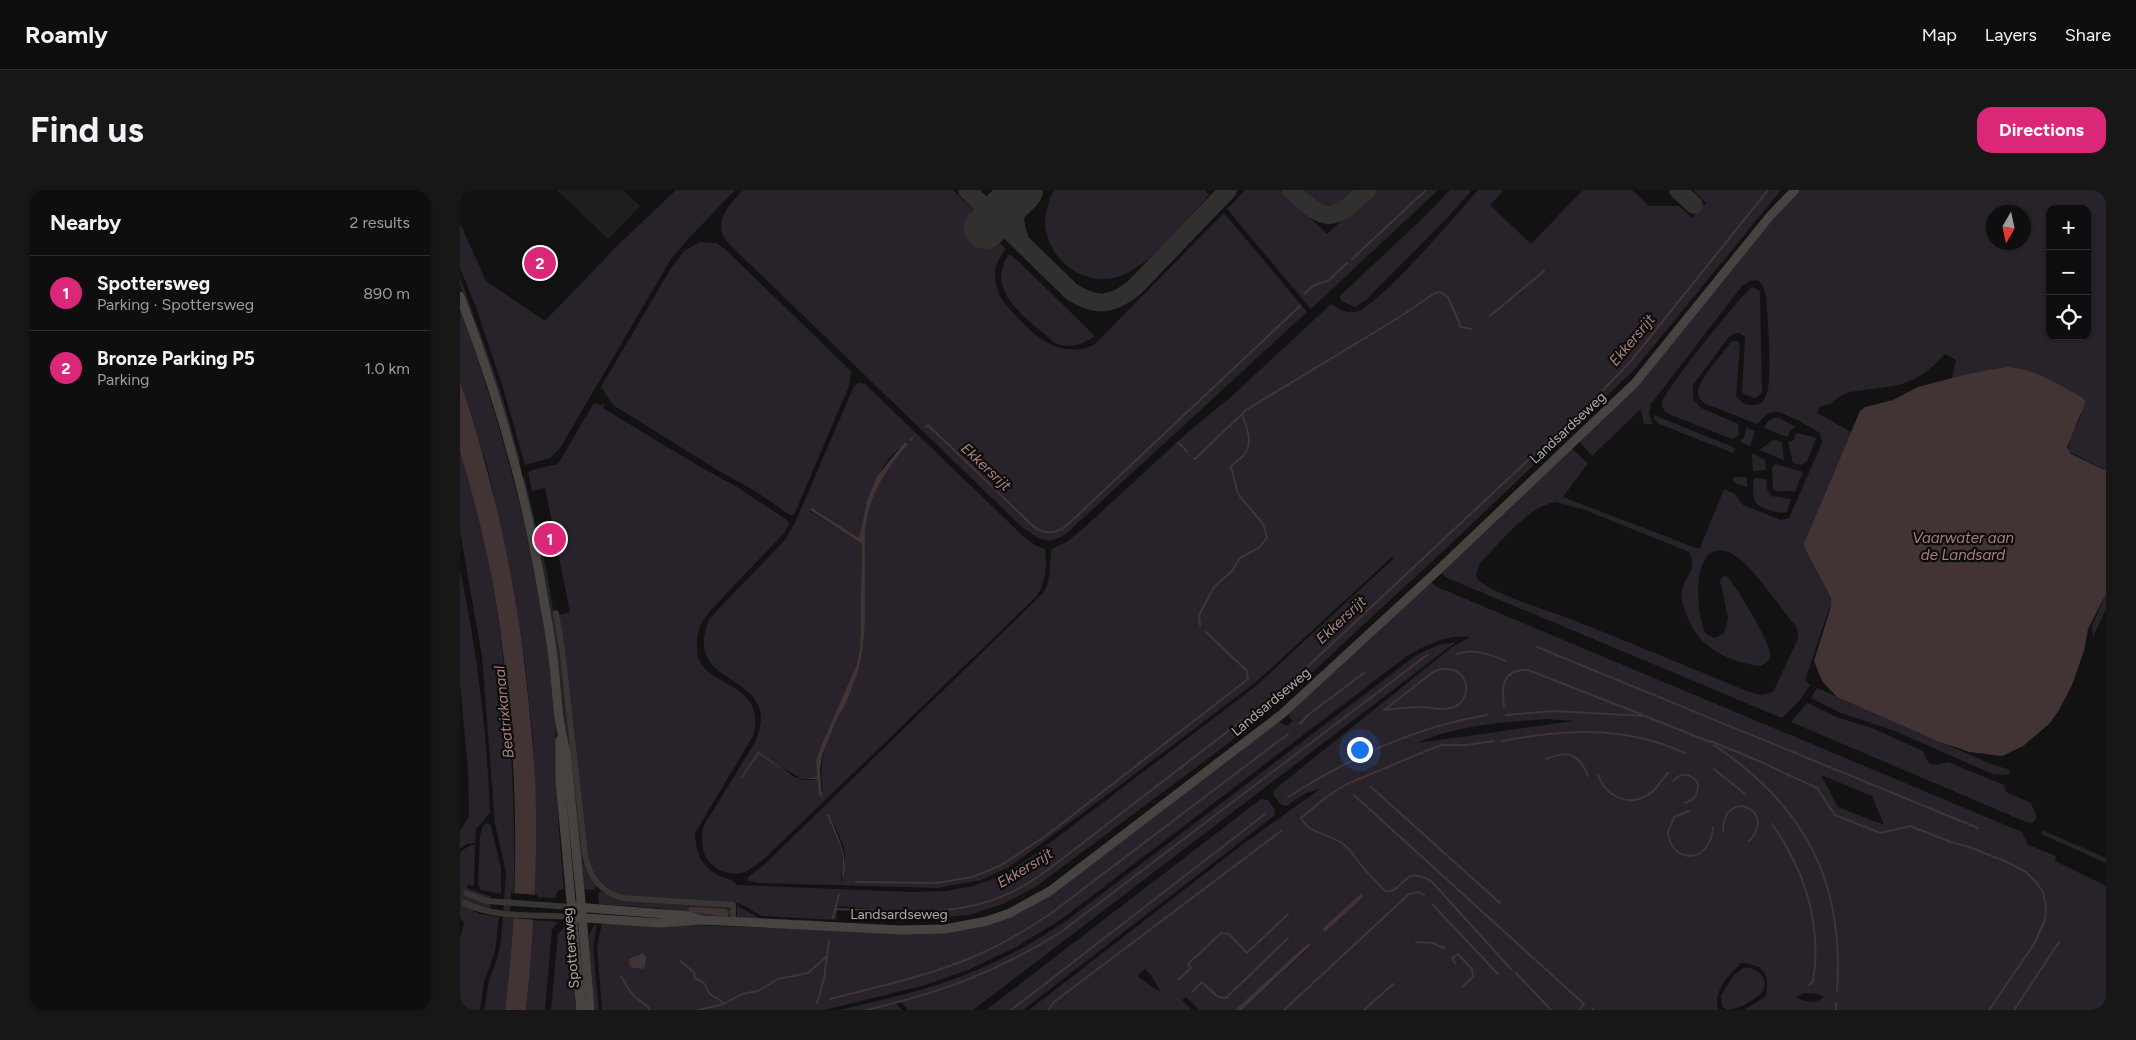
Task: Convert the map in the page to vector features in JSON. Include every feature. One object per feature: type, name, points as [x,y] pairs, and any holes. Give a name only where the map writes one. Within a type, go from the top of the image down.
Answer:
[{"type":"street","name":"Landsardseweg","points":[[572,917],[658,923],[702,920],[901,930],[944,929],[987,921],[1010,913],[1050,891],[1282,714],[1434,574],[1635,383],[1654,362],[1770,216],[1795,190]]},
{"type":"street","name":"Spottersweg","points":[[460,296],[500,415],[530,530],[553,654],[561,734],[566,751],[590,1010]]},
{"type":"street","points":[[556,613],[562,649],[585,855],[590,873],[601,886],[614,895],[628,899],[734,905],[733,922]]},
{"type":"street","name":"Spottersweg","points":[[561,734],[559,750],[560,780],[581,1010]]},
{"type":"street","points":[[466,893],[480,900],[571,907]]},
{"type":"street","points":[[465,903],[473,908],[491,912],[572,917]]},
{"type":"street","name":"Landsardseweg","points":[[571,907],[682,915],[702,920]]},
{"type":"shaded area","points":[[557,190],[623,190],[640,206],[608,239]]},
{"type":"shaded area","points":[[676,190],[735,190],[671,259],[560,448],[550,458],[525,465],[502,385],[477,310],[460,268],[460,223],[486,281],[545,321],[619,244]]},
{"type":"shaded area","points":[[743,190],[953,190],[973,209],[968,217],[997,245],[1000,243],[1006,249],[998,261],[995,273],[996,287],[1002,300],[1031,331],[1054,346],[1066,349],[1080,349],[1094,345],[1224,213],[1307,312],[1067,533],[1054,540],[1043,540],[1022,527],[729,244],[721,229],[722,222],[727,209]]},
{"type":"shaded area","points":[[1054,190],[1205,190],[1209,195],[1160,249],[1148,259],[1125,274],[1098,279],[1084,276],[1072,270],[1053,250],[1045,223],[1050,198]]},
{"type":"shaded area","points":[[1245,190],[1281,190],[1327,234],[1375,190],[1438,190],[1311,309],[1227,209]]},
{"type":"shaded area","points":[[1300,190],[1359,190],[1343,203],[1330,207],[1316,203]]},
{"type":"shaded area","points":[[1450,190],[1472,190],[1367,299],[1355,307],[1341,301],[1340,296]]},
{"type":"shaded area","points":[[1478,190],[1504,190],[1490,205],[1531,244],[1583,190],[1632,190],[1649,206],[1679,206],[1692,218],[1706,203],[1693,190],[1781,190],[1634,370],[1439,555],[1278,704],[1217,752],[1034,888],[1003,904],[969,915],[887,918],[872,909],[838,906],[836,920],[761,916],[737,903],[620,895],[604,885],[597,877],[588,861],[559,615],[570,612],[545,488],[532,491],[528,473],[532,470],[558,464],[594,403],[605,404],[603,408],[737,487],[787,520],[789,524],[784,533],[711,610],[702,622],[699,631],[697,654],[704,667],[745,696],[752,706],[755,719],[753,736],[695,833],[698,853],[704,864],[720,876],[731,880],[737,885],[911,892],[946,891],[973,886],[1011,870],[1034,855],[1256,686],[1394,558],[1392,557],[1256,682],[1011,866],[981,880],[937,888],[760,883],[749,881],[747,878],[763,866],[1042,594],[1048,584],[1052,549],[1068,541],[1086,526],[1188,432],[1232,396],[1331,304],[1346,312],[1356,312],[1382,294],[1400,277]],"holes":[[[828,815],[830,815],[844,847],[843,881],[841,881],[843,856]]]},
{"type":"shaded area","points":[[1801,190],[2106,190],[2106,471],[2068,451],[2070,439],[2081,416],[2080,396],[2031,372],[2015,367],[1952,378],[1956,360],[1945,354],[1930,369],[1907,382],[1889,387],[1847,393],[1828,405],[1820,406],[1817,413],[1851,432],[1804,543],[1805,549],[1828,592],[1831,603],[1805,680],[1810,685],[1799,701],[1782,718],[1452,580],[1444,576],[1440,571],[1571,448],[1588,463],[1563,497],[1696,548],[1700,548],[1724,489],[1735,494],[1743,505],[1781,520],[1789,518],[1819,450],[1822,441],[1820,433],[1777,411],[1767,414],[1757,424],[1706,404],[1700,399],[1698,393],[1703,379],[1713,365],[1732,341],[1738,341],[1740,346],[1736,396],[1747,405],[1758,404],[1764,400],[1768,390],[1770,365],[1766,296],[1763,286],[1758,280],[1750,281],[1742,286],[1651,404],[1649,414],[1653,424],[1644,424],[1641,409],[1592,456],[1579,441],[1795,194]],"holes":[[[1556,502],[1585,510],[1689,552],[1692,569],[1681,593],[1683,605],[1696,633],[1713,650],[1724,656],[1747,664],[1760,666],[1770,656],[1766,640],[1728,577],[1724,576],[1720,580],[1728,618],[1724,634],[1714,638],[1706,634],[1700,612],[1698,597],[1699,581],[1701,567],[1707,557],[1715,551],[1728,552],[1745,563],[1795,625],[1798,632],[1798,639],[1773,692],[1762,695],[1749,692],[1591,627],[1507,596],[1477,579],[1476,574],[1480,563],[1515,526],[1535,510]]]},
{"type":"shaded area","points":[[700,242],[716,243],[725,249],[851,371],[849,386],[794,515],[790,515],[755,491],[613,405],[601,387],[671,268],[684,251]]},
{"type":"shaded area","points":[[1009,254],[1095,336],[1086,342],[1076,345],[1061,345],[1055,343],[1022,315],[1005,293],[1002,281],[1002,268]]},
{"type":"shaded area","points":[[460,277],[499,386],[521,463],[518,460],[460,285]]},
{"type":"shaded area","points":[[1752,287],[1759,290],[1760,295],[1762,392],[1753,398],[1742,393],[1745,338],[1737,333],[1729,337],[1693,385],[1694,401],[1701,408],[1738,424],[1739,435],[1732,439],[1669,414],[1662,404],[1673,384],[1697,352]]},
{"type":"shaded area","points":[[460,305],[488,392],[513,480],[543,613],[554,697],[558,822],[564,889],[558,890],[555,898],[535,897],[536,809],[533,741],[525,662],[493,491],[486,462],[460,381]]},
{"type":"shaded area","points":[[860,383],[865,384],[1023,536],[1034,545],[1045,549],[1046,567],[1044,579],[1037,596],[764,859],[744,872],[729,873],[716,868],[704,853],[703,827],[755,742],[761,719],[757,702],[746,690],[718,671],[708,658],[704,642],[710,618],[784,541],[795,523],[854,386]],"holes":[[[907,444],[882,479],[869,509],[865,536],[865,629],[863,645],[856,677],[824,752],[822,760],[823,792],[817,784],[817,779],[805,780],[796,778],[779,766],[802,779],[817,777],[816,760],[857,664],[860,649],[862,544],[810,511],[812,508],[859,538],[869,497],[883,466],[898,450]]]},
{"type":"shaded area","points":[[1654,415],[1735,448],[1733,453],[1659,424],[1654,419]]},
{"type":"shaded area","points":[[1774,418],[1779,418],[1796,427],[1791,430],[1787,437],[1764,428],[1767,422]]},
{"type":"shaded area","points":[[1746,427],[1755,431],[1750,446],[1740,442],[1745,435]]},
{"type":"shaded area","points":[[1796,433],[1815,437],[1816,439],[1807,461],[1801,465],[1793,463],[1788,442],[1794,440]]},
{"type":"shaded area","points":[[1776,440],[1782,443],[1784,460],[1759,450]]},
{"type":"shaded area","points":[[460,449],[471,486],[491,576],[500,629],[508,710],[512,771],[514,874],[512,942],[505,1010],[484,1010],[489,981],[501,943],[506,872],[495,824],[482,656],[460,532]]},
{"type":"shaded area","points":[[1752,453],[1765,460],[1766,470],[1753,471]]},
{"type":"shaded area","points":[[1775,464],[1803,472],[1795,492],[1773,489],[1772,468]]},
{"type":"shaded area","points":[[524,475],[546,568],[558,639],[583,863],[588,875],[596,886],[594,890],[583,889],[559,672],[523,482]]},
{"type":"shaded area","points":[[1734,477],[1747,477],[1747,487],[1735,483]]},
{"type":"shaded area","points":[[1754,478],[1766,479],[1767,489],[1771,496],[1791,499],[1787,512],[1780,513],[1756,503],[1753,494]]},
{"type":"shaded area","points":[[460,570],[480,691],[490,813],[476,829],[475,843],[467,844],[460,849],[460,831],[469,816],[468,770],[460,683]]},
{"type":"shaded area","points":[[1430,581],[1437,587],[2022,832],[2028,845],[2056,856],[2055,861],[2106,886],[2106,1010],[1744,1010],[1766,996],[1767,981],[1764,971],[1760,968],[1741,963],[1720,990],[1717,1003],[1718,1010],[1242,1010],[1311,946],[1308,943],[1235,1010],[1199,1010],[1186,997],[1182,1000],[1192,1010],[1029,1010],[1243,844],[1320,789],[1306,793],[1286,806],[1280,804],[1273,795],[1274,790],[1452,647],[1470,637],[1454,637],[1437,641],[1407,656],[1063,918],[1018,946],[968,970],[925,985],[825,1010],[602,1010],[597,947],[602,922],[922,933],[1013,914],[1278,721],[1287,726],[1293,721],[1289,717],[1288,712]],"holes":[[[1547,719],[1574,721],[1417,743],[1464,728]],[[1821,775],[1872,796],[1884,825],[1838,807]],[[1145,969],[1151,975],[1161,993],[1137,976]],[[1805,993],[1824,997],[1810,1002],[1795,997]]]},
{"type":"shaded area","points":[[2106,594],[2106,609],[2093,637],[2092,626]]},
{"type":"shaded area","points":[[1456,642],[973,1010],[908,1010],[901,1002],[896,1003],[902,1010],[840,1010],[910,993],[968,974],[1034,941],[1066,921],[1415,656],[1438,645]]},
{"type":"shaded area","points":[[1817,688],[1991,764],[2010,770],[2008,775],[1993,774],[1892,730],[1841,713],[1811,698]]},
{"type":"shaded area","points":[[1807,703],[1839,718],[1872,728],[1923,751],[1926,759],[1931,764],[1936,765],[1948,762],[2004,785],[2006,792],[2031,803],[2037,818],[2032,823],[2026,822],[1791,722]]},
{"type":"shaded area","points":[[1261,799],[1268,800],[1275,810],[1274,816],[1023,1010],[986,1010]]},
{"type":"shaded area","points":[[488,823],[491,826],[501,868],[501,894],[481,890],[478,885],[480,836],[483,825]]},
{"type":"shaded area","points":[[2042,830],[2106,858],[2106,863],[2041,834]]},
{"type":"shaded area","points":[[475,845],[474,884],[473,886],[468,884],[467,888],[491,897],[490,909],[464,904],[479,914],[499,917],[495,952],[484,982],[480,1010],[460,1010],[460,939],[464,922],[460,918],[460,852],[469,846]]},
{"type":"shaded area","points":[[600,891],[621,900],[728,908],[731,911],[729,918],[714,918],[658,908],[599,904],[598,895]]},
{"type":"shaded area","points":[[737,906],[759,918],[824,921],[823,923],[737,918]]},
{"type":"shaded area","points":[[534,920],[558,922],[552,929],[545,1010],[526,1010]]},
{"type":"shaded area","points":[[597,924],[593,947],[599,1010],[593,1010],[589,936],[592,928]]},
{"type":"shaded area","points":[[566,926],[571,934],[579,1010],[551,1010],[558,934]]},
{"type":"shaded area","points":[[1743,968],[1753,969],[1761,974],[1765,982],[1762,992],[1751,1001],[1736,1008],[1725,1009],[1722,1006],[1721,995],[1735,974]]},
{"type":"water","name":"Vaarwater aan de Landsard","points":[[2007,367],[2035,373],[2086,401],[2067,447],[2071,454],[2106,471],[2106,594],[2088,629],[2084,651],[2072,685],[2059,710],[2049,724],[2023,746],[2002,756],[1970,752],[1940,742],[1837,697],[1822,681],[1814,661],[1830,610],[1831,600],[1805,549],[1804,543],[1860,411],[1865,407],[1893,400],[1918,387],[1967,374]]},
{"type":"water","points":[[460,381],[496,504],[513,588],[526,673],[535,775],[536,860],[531,960],[526,1010],[505,1010],[514,909],[515,806],[513,755],[509,704],[494,589],[482,532],[460,449]]},
{"type":"water","points":[[905,442],[908,444],[882,479],[869,509],[865,536],[865,629],[863,645],[856,677],[822,756],[820,770],[822,798],[819,794],[817,779],[802,779],[817,777],[816,760],[857,664],[860,649],[862,544],[810,510],[812,508],[859,538],[867,501],[877,476]]},
{"type":"water","points":[[758,751],[795,778],[802,779],[796,779],[759,754],[741,777]]},
{"type":"water","points":[[827,815],[830,815],[844,856],[845,864],[842,881],[843,856]]},
{"type":"water","points":[[1361,894],[1363,897],[1325,932],[1322,929]]},
{"type":"water","points":[[690,907],[726,909],[729,913],[727,917],[690,912],[688,909]]},
{"type":"water","points":[[1308,943],[1311,945],[1242,1010],[1235,1010]]},
{"type":"water","points":[[643,953],[646,957],[645,967],[642,969],[630,967],[629,959]]},
{"type":"pier","points":[[511,893],[538,895],[536,920],[510,918]]},
{"type":"waterway","name":"Ekkersrijt","points":[[1352,259],[1426,190]]},
{"type":"waterway","name":"Ekkersrijt","points":[[833,918],[835,909],[908,911],[954,909],[1000,897],[1023,886],[1058,862],[1288,685],[1605,388],[1630,362],[1768,190]]},
{"type":"waterway","name":"Ekkersrijt","points":[[1304,294],[1313,286],[1329,280],[1347,263]]},
{"type":"waterway","points":[[1490,316],[1544,271]]},
{"type":"waterway","points":[[1194,458],[1246,410],[1398,318],[1435,293],[1440,292],[1448,297],[1461,327],[1471,329]]},
{"type":"waterway","name":"Ekkersrijt","points":[[926,427],[928,425],[1033,526],[1045,532],[1057,531],[1065,527],[1300,306]]},
{"type":"waterway","points":[[1200,625],[1199,615],[1214,587],[1232,571],[1240,558],[1260,547],[1267,537],[1263,524],[1238,494],[1231,467],[1243,456],[1248,447],[1249,436],[1242,414]]},
{"type":"waterway","points":[[1178,443],[1187,451]]},
{"type":"waterway","points":[[856,882],[937,883],[972,877],[1000,866],[1047,835],[1248,679],[1247,671],[1206,632]]},
{"type":"waterway","points":[[1537,647],[1978,828]]},
{"type":"waterway","points":[[1457,654],[1475,652],[1487,654],[1505,661]]},
{"type":"waterway","points":[[867,1010],[919,996],[967,980],[1014,959],[1061,932],[1427,655]]},
{"type":"waterway","points":[[1441,669],[1449,669],[1459,673],[1466,683],[1465,695],[1457,705],[1443,709],[1420,707],[1384,710],[1433,672],[1441,669]]},
{"type":"waterway","points":[[1504,706],[1503,691],[1505,680],[1513,672],[1528,670],[1643,715]]},
{"type":"waterway","points":[[1300,724],[1308,715],[1364,673]]},
{"type":"waterway","points":[[1506,715],[1553,711],[1645,716],[1710,742]]},
{"type":"waterway","points":[[1288,797],[1335,769],[1383,746],[1434,727],[1487,715]]},
{"type":"waterway","points":[[1502,741],[1557,733],[1612,733],[1649,740],[1685,753]]},
{"type":"waterway","points":[[830,999],[947,967],[1001,944],[1050,914],[1288,734]]},
{"type":"waterway","points":[[1494,741],[1466,745],[1442,745],[1431,749],[1347,784],[1329,795],[1301,818],[1314,831],[1346,846],[1385,891],[1392,891],[1409,877],[1415,875],[1432,882],[1511,969]]},
{"type":"waterway","points":[[1710,741],[1817,788],[1835,815],[1880,833],[1910,826],[2007,862],[2026,872],[2043,892],[2046,906],[2045,920],[2034,944],[1989,1010]]},
{"type":"waterway","points":[[1714,745],[1746,769],[1773,794],[1795,821],[1813,850],[1826,882],[1834,916],[1838,952],[1837,992]]},
{"type":"waterway","points":[[1546,759],[1567,754],[1577,758],[1585,768],[1588,776]]},
{"type":"waterway","points":[[1714,769],[1745,794]]},
{"type":"waterway","points":[[1598,775],[1602,783],[1613,795],[1628,800],[1636,800],[1652,792],[1668,773]]},
{"type":"waterway","points":[[1673,781],[1680,776],[1686,775],[1692,777],[1698,783],[1696,796],[1685,803]]},
{"type":"waterway","points":[[1371,787],[1500,903]]},
{"type":"waterway","points":[[1354,795],[1584,1004],[1579,1010]]},
{"type":"waterway","points":[[1723,832],[1725,818],[1731,810],[1739,806],[1747,808],[1754,812],[1758,820],[1756,830],[1749,841]]},
{"type":"waterway","points":[[1689,811],[1674,817],[1668,832],[1671,843],[1683,855],[1699,854],[1706,848],[1711,839],[1713,827]]},
{"type":"waterway","points":[[1011,1010],[1265,814]]},
{"type":"waterway","points":[[1772,824],[1794,860],[1813,919],[1815,961],[1813,982],[1809,985]]},
{"type":"waterway","points":[[1048,1010],[1054,1002],[1281,831]]},
{"type":"waterway","points":[[1284,1010],[1409,894],[1419,892],[1424,895]]},
{"type":"waterway","name":"Ekkersrijt","points":[[835,909],[839,895]]},
{"type":"waterway","points":[[1432,904],[1498,974]]},
{"type":"waterway","points":[[1179,979],[1191,968],[1188,964],[1221,933],[1229,934],[1247,953],[1288,914]]},
{"type":"waterway","points":[[1192,992],[1202,982],[1218,997],[1226,998],[1288,938]]},
{"type":"waterway","name":"Ekkersrijt","points":[[817,1003],[824,979],[829,941]]},
{"type":"waterway","points":[[1416,942],[1433,943],[1444,948]]},
{"type":"waterway","points":[[2014,1010],[2059,942]]},
{"type":"waterway","points":[[1455,963],[1452,958],[1458,954],[1472,969],[1473,977],[1462,987]]},
{"type":"waterway","name":"Ekkersrijt","points":[[698,1010],[724,1004],[742,994],[758,991],[778,979],[808,973],[827,956]]},
{"type":"waterway","points":[[680,960],[694,973],[695,978],[704,984],[710,994],[721,1000],[724,1004]]},
{"type":"waterway","points":[[1516,973],[1551,1010]]},
{"type":"waterway","points":[[621,976],[633,995],[650,1010]]},
{"type":"waterway","points":[[1364,1010],[1393,984]]},
{"type":"waterway","points":[[1836,1003],[1836,1010]]},
{"type":"taxiway","points":[[967,190],[1072,292],[1096,302],[1111,301],[1134,288],[1228,190]]},
{"type":"taxiway","points":[[1020,240],[1015,215],[1022,190]]},
{"type":"taxiway","points":[[1291,190],[1313,209],[1321,214],[1329,215],[1345,209],[1367,190]]},
{"type":"taxiway","points":[[1678,190],[1694,205]]},
{"type":"runway","points":[[985,228],[1022,190]]},
{"type":"place","name":"Bronze Parking P5","points":[[540,263]]},
{"type":"place","name":"Spottersweg","points":[[550,539]]},
{"type":"water label","name":"Beatrixkanaal","points":[[504,712]]}]
